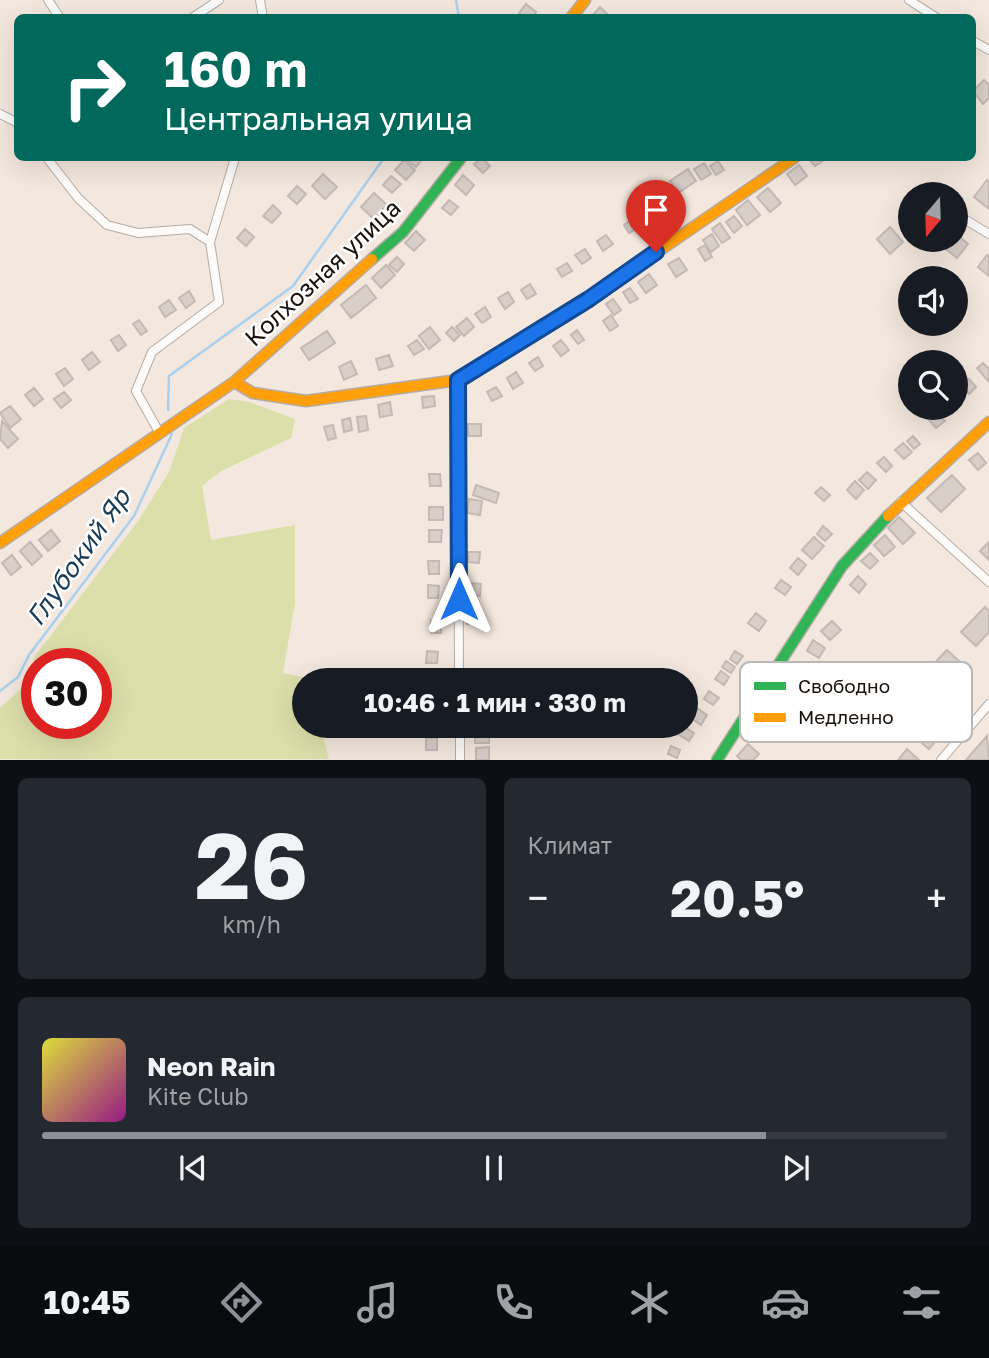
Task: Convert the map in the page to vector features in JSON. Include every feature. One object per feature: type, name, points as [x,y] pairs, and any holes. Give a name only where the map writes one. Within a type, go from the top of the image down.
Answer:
[{"type":"street","points":[[198,14],[219,0]]},
{"type":"street","points":[[909,0],[931,14]]},
{"type":"street","points":[[49,161],[78,198],[107,225],[138,233],[190,229],[210,242]]},
{"type":"street","points":[[159,432],[136,391],[152,352],[219,302],[210,242],[234,161]]},
{"type":"street","name":"Колхозная улица","points":[[0,543],[234,382],[403,232],[459,161]]},
{"type":"street","points":[[234,382],[253,393],[306,401],[458,380],[589,299],[790,161]]},
{"type":"street","points":[[968,221],[989,234]]},
{"type":"street","points":[[458,380],[459,668]]},
{"type":"street","points":[[782,662],[842,566],[901,502],[989,422]]},
{"type":"street","points":[[901,502],[989,582]]},
{"type":"street","points":[[972,724],[989,704]]},
{"type":"street","points":[[721,758],[740,728]]},
{"type":"street","points":[[460,738],[460,760]]},
{"type":"street","points":[[941,760],[956,742]]},
{"type":"green space","points":[[229,399],[249,402],[295,419],[291,438],[221,471],[202,486],[211,540],[295,525],[295,603],[283,673],[292,675],[292,738],[323,738],[329,759],[0,759],[0,708],[21,689],[21,739],[112,739],[112,648],[41,648],[138,521],[169,472],[184,428]]},
{"type":"building","points":[[526,4],[536,12],[535,14],[519,13]]},
{"type":"building","points":[[600,7],[607,14],[594,14]]},
{"type":"building","points":[[984,80],[989,85],[989,98],[983,104],[976,95],[976,88]]},
{"type":"building","points":[[405,161],[415,170],[406,180],[395,170]]},
{"type":"building","points":[[408,161],[420,161],[416,167]]},
{"type":"building","points":[[485,161],[490,166],[483,173],[474,164]]},
{"type":"building","points":[[718,161],[724,170],[716,175],[710,166]]},
{"type":"building","points":[[704,163],[711,174],[701,180],[694,169]]},
{"type":"building","points":[[799,165],[807,176],[795,185],[787,174]]},
{"type":"building","points":[[688,169],[696,181],[678,193],[670,181]]},
{"type":"building","points":[[323,174],[337,187],[325,199],[312,186]]},
{"type":"building","points":[[463,175],[474,185],[466,195],[455,185]]},
{"type":"building","points":[[391,176],[401,184],[392,193],[383,185]]},
{"type":"building","points":[[987,180],[989,182],[989,209],[974,197]]},
{"type":"building","points":[[297,186],[306,194],[297,204],[288,196]]},
{"type":"building","points":[[768,188],[781,203],[770,212],[757,197]]},
{"type":"building","points":[[374,193],[387,205],[374,219],[361,207]]},
{"type":"building","points":[[673,193],[680,201],[673,206],[667,198]]},
{"type":"building","points":[[663,197],[670,206],[661,212],[655,203]]},
{"type":"building","points":[[449,200],[458,207],[451,215],[442,208]]},
{"type":"building","points":[[748,200],[760,215],[747,225],[736,210]]},
{"type":"building","points":[[273,205],[281,213],[272,223],[263,216]]},
{"type":"building","points":[[647,213],[656,227],[647,233],[638,219]]},
{"type":"building","points":[[734,216],[742,226],[734,233],[726,222]]},
{"type":"building","points":[[631,220],[637,228],[629,233],[624,225]]},
{"type":"building","points":[[720,223],[730,238],[722,243],[712,229]]},
{"type":"building","points":[[890,227],[898,236],[898,247],[890,254],[877,239]]},
{"type":"building","points":[[245,229],[254,237],[246,246],[237,238]]},
{"type":"building","points":[[416,231],[425,240],[414,251],[405,243]]},
{"type":"building","points":[[712,234],[719,246],[711,252],[703,240]]},
{"type":"building","points":[[606,235],[613,244],[603,251],[597,241]]},
{"type":"building","points":[[705,245],[712,257],[705,261],[698,249]]},
{"type":"building","points":[[585,249],[591,258],[582,264],[575,255]]},
{"type":"building","points":[[950,252],[962,252],[957,258]]},
{"type":"building","points":[[987,255],[989,256],[989,276],[978,267]]},
{"type":"building","points":[[397,257],[404,264],[397,272],[389,265]]},
{"type":"building","points":[[679,258],[687,270],[676,277],[668,264]]},
{"type":"building","points":[[567,263],[572,271],[562,277],[557,269]]},
{"type":"building","points":[[386,265],[395,275],[381,288],[372,278]]},
{"type":"building","points":[[649,274],[657,285],[646,293],[638,282]]},
{"type":"building","points":[[530,284],[536,294],[527,299],[521,290]]},
{"type":"building","points":[[366,285],[376,298],[351,318],[341,305]]},
{"type":"building","points":[[630,288],[638,299],[630,303],[623,292]]},
{"type":"building","points":[[189,291],[195,301],[186,308],[179,298]]},
{"type":"building","points":[[508,292],[514,302],[505,309],[498,298]]},
{"type":"building","points":[[613,299],[621,310],[614,315],[606,304]]},
{"type":"building","points":[[169,300],[176,310],[165,317],[159,307]]},
{"type":"building","points":[[485,307],[491,317],[482,323],[475,314]]},
{"type":"building","points":[[611,315],[618,326],[610,331],[603,321]]},
{"type":"building","points":[[467,318],[474,327],[464,336],[456,327]]},
{"type":"building","points":[[139,320],[147,331],[141,335],[133,324]]},
{"type":"building","points":[[430,327],[440,340],[429,349],[419,336]]},
{"type":"building","points":[[452,327],[460,335],[454,341],[446,333]]},
{"type":"building","points":[[577,330],[584,340],[578,344],[571,335]]},
{"type":"building","points":[[327,331],[335,343],[309,360],[301,348]]},
{"type":"building","points":[[119,335],[126,345],[118,351],[111,340]]},
{"type":"building","points":[[417,340],[424,349],[414,355],[408,346]]},
{"type":"building","points":[[561,340],[569,350],[561,356],[553,346]]},
{"type":"building","points":[[92,352],[100,362],[89,370],[82,360]]},
{"type":"building","points":[[389,355],[393,366],[379,370],[376,359]]},
{"type":"building","points":[[538,357],[543,366],[535,371],[529,363]]},
{"type":"building","points":[[351,361],[357,374],[344,380],[339,367]]},
{"type":"building","points":[[983,363],[989,369],[989,382],[977,368]]},
{"type":"building","points":[[65,368],[73,379],[64,386],[56,374]]},
{"type":"building","points":[[516,372],[523,383],[513,389],[507,378]]},
{"type":"building","points":[[968,380],[976,387],[969,394],[968,393]]},
{"type":"building","points":[[496,387],[502,396],[492,401],[487,392]]},
{"type":"building","points":[[34,388],[43,399],[34,406],[25,395]]},
{"type":"building","points":[[64,392],[71,400],[61,408],[54,399]]},
{"type":"building","points":[[434,396],[435,406],[423,408],[422,397]]},
{"type":"building","points":[[390,402],[392,415],[380,417],[378,405]]},
{"type":"building","points":[[10,406],[21,419],[10,428],[0,413]]},
{"type":"building","points":[[366,416],[368,430],[359,432],[357,417]]},
{"type":"building","points":[[350,418],[352,430],[344,432],[342,420]]},
{"type":"building","points":[[929,420],[945,421],[936,428]]},
{"type":"building","points":[[2,421],[18,439],[8,448],[0,439]]},
{"type":"building","points":[[468,424],[481,424],[481,436],[468,436]]},
{"type":"building","points":[[333,425],[336,438],[328,440],[324,427]]},
{"type":"building","points":[[913,436],[920,444],[914,449],[907,441]]},
{"type":"building","points":[[903,443],[912,452],[904,459],[895,450]]},
{"type":"building","points":[[978,453],[986,463],[978,470],[969,460]]},
{"type":"building","points":[[884,457],[892,466],[886,472],[877,463]]},
{"type":"building","points":[[867,472],[876,480],[868,489],[859,480]]},
{"type":"building","points":[[429,474],[440,474],[441,486],[430,486]]},
{"type":"building","points":[[952,475],[965,489],[941,512],[927,498]]},
{"type":"building","points":[[855,481],[864,490],[856,499],[847,490]]},
{"type":"building","points":[[476,485],[499,493],[496,503],[473,495]]},
{"type":"building","points":[[821,487],[830,495],[824,501],[815,493]]},
{"type":"building","points":[[469,499],[482,501],[480,515],[467,513]]},
{"type":"building","points":[[429,507],[443,507],[443,520],[429,520]]},
{"type":"building","points":[[899,517],[915,533],[903,544],[888,528]]},
{"type":"building","points":[[823,526],[832,534],[825,541],[817,534]]},
{"type":"building","points":[[51,530],[60,541],[48,551],[39,540]]},
{"type":"building","points":[[429,530],[442,530],[441,542],[429,542]]},
{"type":"building","points":[[885,535],[895,547],[884,556],[874,545]]},
{"type":"building","points":[[814,537],[824,546],[812,559],[802,550]]},
{"type":"building","points":[[30,542],[42,556],[32,565],[20,551]]},
{"type":"building","points":[[989,542],[989,560],[980,551]]},
{"type":"building","points":[[468,552],[480,552],[479,563],[468,562]]},
{"type":"building","points":[[870,553],[878,561],[870,569],[861,561]]},
{"type":"building","points":[[12,555],[21,567],[11,575],[2,563]]},
{"type":"building","points":[[798,558],[806,565],[798,575],[790,568]]},
{"type":"building","points":[[428,561],[439,561],[439,574],[429,574]]},
{"type":"building","points":[[858,576],[866,584],[859,593],[850,585]]},
{"type":"building","points":[[781,580],[791,587],[785,595],[775,588]]},
{"type":"building","points":[[468,583],[481,584],[480,596],[468,596]]},
{"type":"building","points":[[428,585],[439,586],[438,598],[428,598]]},
{"type":"building","points":[[985,607],[989,611],[989,632],[976,646],[961,632]]},
{"type":"building","points":[[467,610],[480,610],[480,623],[467,624]]},
{"type":"building","points":[[756,613],[766,621],[759,631],[748,623]]},
{"type":"building","points":[[440,620],[441,633],[431,633],[431,621]]},
{"type":"building","points":[[832,621],[841,630],[830,640],[821,631]]},
{"type":"building","points":[[813,640],[825,648],[819,658],[807,651]]},
{"type":"building","points":[[947,650],[959,661],[958,662],[936,662]]},
{"type":"building","points":[[427,651],[438,652],[437,663],[426,663]]},
{"type":"building","points":[[735,651],[743,656],[737,664],[730,659]]},
{"type":"building","points":[[726,661],[735,667],[731,673],[722,667]]},
{"type":"building","points":[[721,671],[729,677],[724,685],[715,679]]},
{"type":"building","points":[[709,691],[719,698],[713,705],[704,699]]},
{"type":"building","points":[[698,709],[707,715],[701,725],[698,723]]},
{"type":"building","points":[[987,736],[989,760],[966,760]]},
{"type":"building","points":[[426,738],[437,738],[437,750],[426,750]]},
{"type":"building","points":[[475,738],[489,738],[489,743],[475,743]]},
{"type":"building","points":[[921,742],[935,742],[929,749]]},
{"type":"building","points":[[748,744],[759,754],[753,760],[741,760],[737,756]]},
{"type":"building","points":[[671,746],[680,750],[677,758],[668,754]]},
{"type":"building","points":[[489,747],[489,760],[476,760],[476,748]]},
{"type":"building","points":[[907,749],[919,760],[898,760]]},
{"type":"waterway","name":"Глубокий Яр","points":[[456,0],[458,14]]},
{"type":"waterway","name":"Глубокий Яр","points":[[168,410],[169,376],[293,286],[382,161]]},
{"type":"waterway","name":"Глубокий Яр","points":[[0,691],[18,677],[29,655],[134,516],[172,434]]},
{"type":"traffic: fast","points":[[372,259],[403,232],[459,161]]},
{"type":"traffic: fast","points":[[780,662],[842,566],[888,516]]},
{"type":"traffic: fast","points":[[717,760],[740,724]]},
{"type":"traffic: slow","points":[[574,14],[585,0]]},
{"type":"traffic: slow","points":[[234,382],[253,393],[306,401],[458,380],[589,299],[790,161]]},
{"type":"traffic: slow","points":[[0,543],[234,382],[372,259]]},
{"type":"traffic: slow","points":[[888,516],[989,422]]},
{"type":"route","points":[[459,599],[458,380],[589,299],[656,252]]}]
